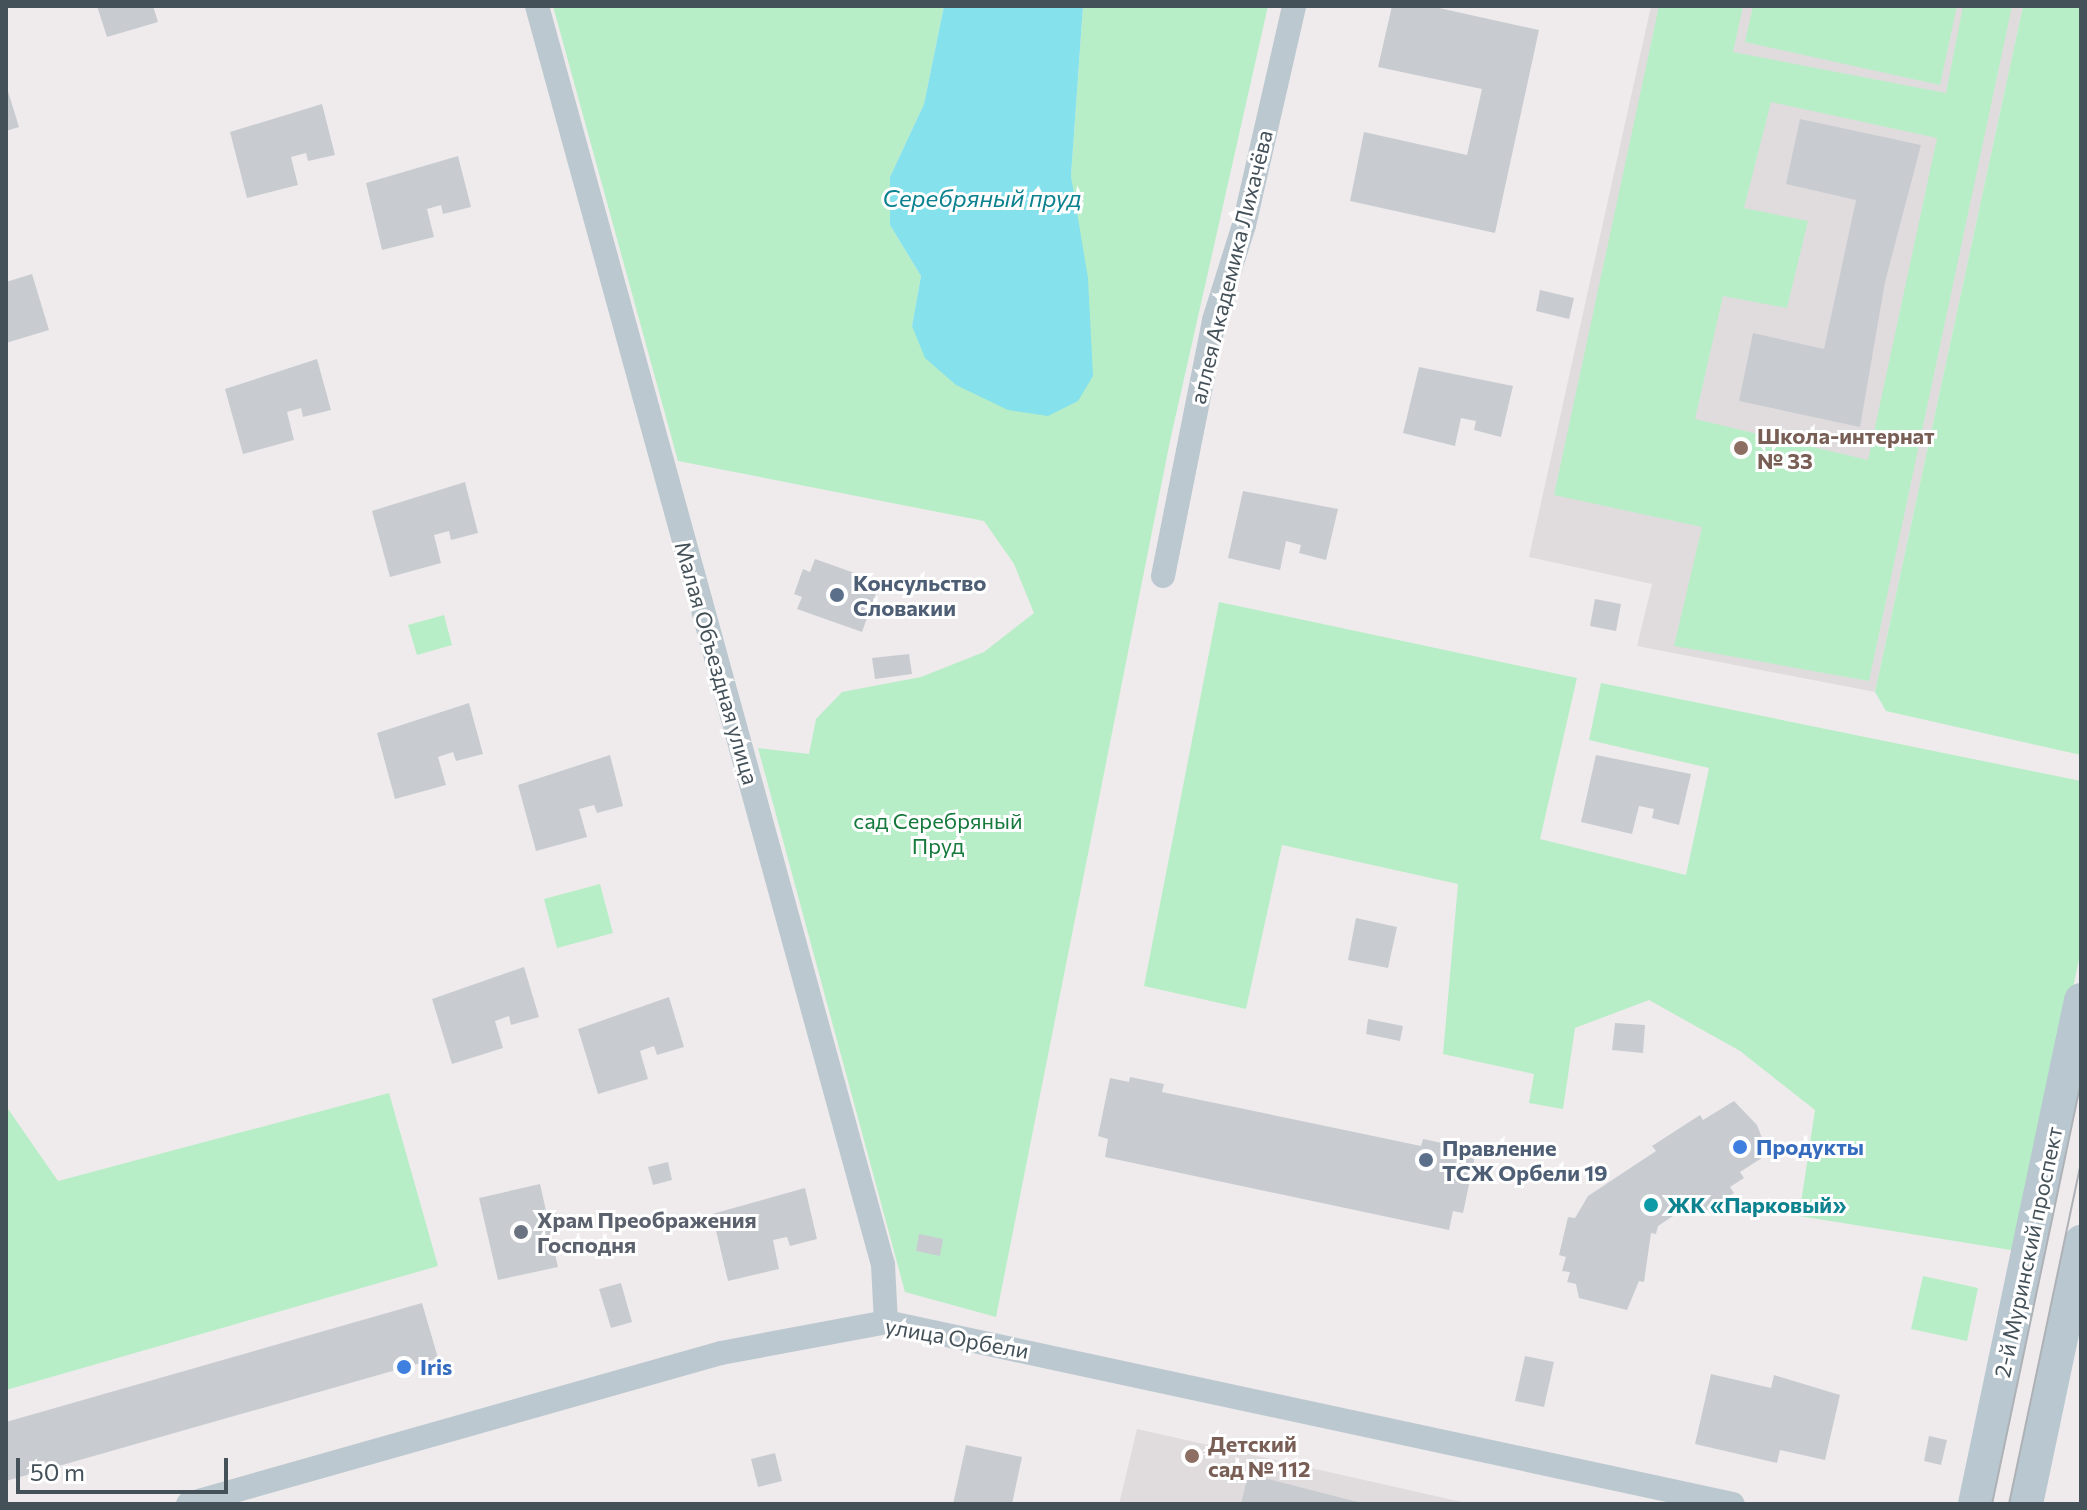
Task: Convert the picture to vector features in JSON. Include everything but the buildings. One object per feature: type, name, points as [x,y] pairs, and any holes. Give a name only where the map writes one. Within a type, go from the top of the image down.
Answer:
[{"type":"main road","name":"2-й Муринский проспект","points":[[1975,1504],[2081,1000]]},
{"type":"main road","points":[[2026,1504],[2081,1242]]},
{"type":"street","name":"Малая Объездная улица","points":[[537,6],[883,1265],[886,1322]]},
{"type":"street","name":"аллея Академика Лихачёва","points":[[1163,576],[1214,320],[1244,225],[1294,6]]},
{"type":"street","name":"улица Орбели","points":[[188,1504],[721,1353],[886,1322],[1733,1504]]},
{"type":"shaded area","name":"Школа-интернат № 33","points":[[1651,6],[2023,6],[1875,692],[1637,646],[1652,584],[1529,557]]},
{"type":"shaded area","name":"Детский сад № 112","points":[[1137,1429],[1471,1504],[1119,1504]]},
{"type":"green space","name":"сад Серебряный Пруд","points":[[553,6],[944,6],[924,104],[890,177],[890,225],[921,276],[912,326],[1075,219],[1071,176],[1083,6],[1268,6],[1170,441],[996,1317],[905,1292],[758,748],[809,754],[816,719],[842,692],[921,677],[984,652],[1034,613],[1014,564],[984,521],[678,461]]},
{"type":"green space","name":"Школа-интернат № 33","points":[[1659,6],[1743,6],[1733,52],[1946,93],[1963,6],[2012,6],[1869,681],[1674,646],[1702,527],[1554,495]],"holes":[[[1771,102],[1937,138],[1868,460],[1695,419],[1723,296],[1787,308],[1808,221],[1744,208]]]},
{"type":"green space","points":[[1753,6],[1957,6],[1940,85],[1745,42]]},
{"type":"green space","points":[[2023,6],[2081,6],[2081,755],[1886,711],[1875,692]]},
{"type":"green space","points":[[1219,602],[1577,678],[1540,839],[1686,875],[1709,768],[1589,740],[1601,683],[2081,781],[2081,950],[2017,1251],[1799,1216],[1815,1110],[1740,1051],[1649,1000],[1575,1028],[1563,1109],[1529,1103],[1534,1074],[1443,1054],[1458,884],[1282,845],[1246,1009],[1144,986]]},
{"type":"green space","points":[[444,615],[452,645],[417,655],[408,625]]},
{"type":"green space","points":[[600,884],[613,933],[557,948],[544,899]]},
{"type":"green space","points":[[389,1093],[438,1266],[6,1390],[6,1106],[58,1181]]},
{"type":"green space","points":[[1923,1276],[1978,1288],[1967,1341],[1911,1329]]},
{"type":"water","name":"Серебряный пруд","points":[[944,6],[1083,6],[1071,176],[1088,278],[1093,376],[1078,401],[1048,416],[1008,410],[956,385],[925,358],[912,326],[921,276],[890,225],[890,177],[924,104]]},
{"type":"tram line","points":[[1992,1504],[2081,1080]]},
{"type":"tram line","points":[[2009,1504],[2081,1161]]},
{"type":"place","name":"Школа-интернат № 33","points":[[1741,448]]},
{"type":"place","name":"Консульство Словакии","points":[[837,595]]},
{"type":"place","name":"Продукты","points":[[1740,1147]]},
{"type":"place","name":"Правление ТСЖ Орбели 19","points":[[1426,1160]]},
{"type":"place","name":"ЖК «Парковый»","points":[[1651,1205]]},
{"type":"place","name":"Храм Преображения Господня","points":[[521,1232]]},
{"type":"place","name":"Iris","points":[[404,1367]]},
{"type":"place","name":"Детский сад № 112","points":[[1192,1456]]}]
